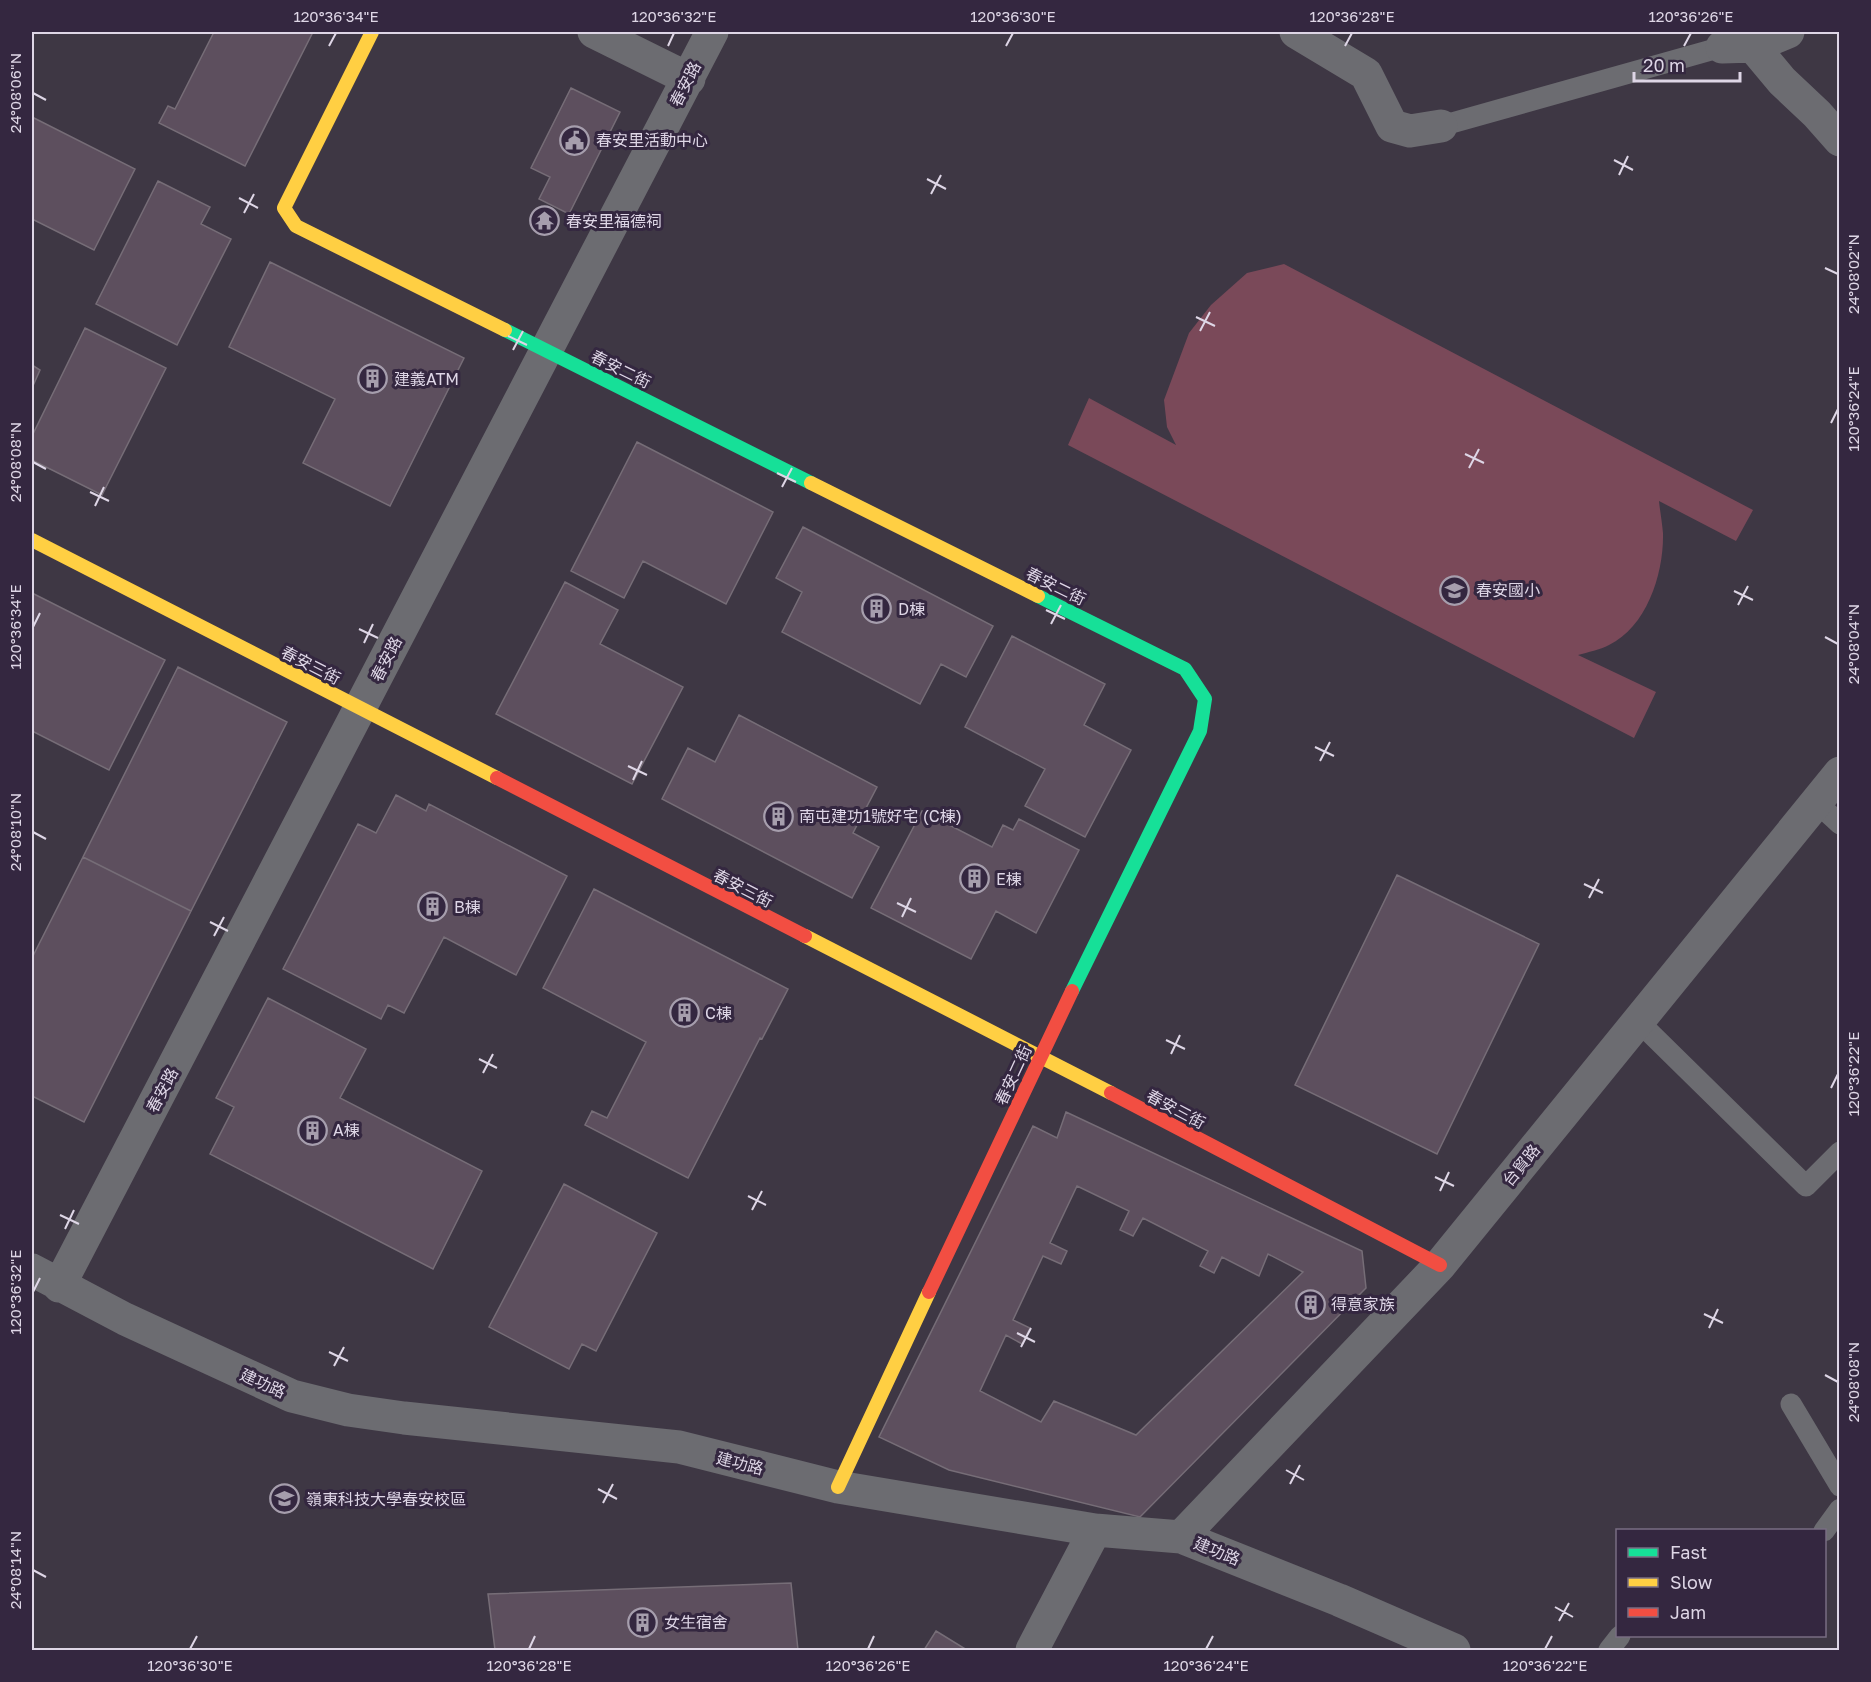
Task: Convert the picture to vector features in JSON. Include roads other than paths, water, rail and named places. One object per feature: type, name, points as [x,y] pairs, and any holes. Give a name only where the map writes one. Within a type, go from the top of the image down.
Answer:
[{"type":"street","name":"春安二街","points":[[372,32],[284,208],[296,226],[1185,669],[1205,699],[1200,730],[1040,1056],[838,1487]]},
{"type":"street","points":[[594,32],[689,79]]},
{"type":"street","name":"春安路","points":[[59,1286],[712,32]]},
{"type":"street","points":[[1296,32],[1366,74],[1392,126],[1410,131],[1441,126]]},
{"type":"street","points":[[1739,42],[1788,32]]},
{"type":"street","points":[[1739,42],[1817,114],[1839,140]]},
{"type":"street","name":"春安三街","points":[[32,540],[1040,1056],[1440,1265]]},
{"type":"street","name":"台貿路","points":[[1181,1537],[1440,1265],[1839,773]]},
{"type":"street","name":"建功路","points":[[32,1270],[59,1286],[292,1396],[348,1410],[404,1418],[679,1448],[838,1487],[1095,1530],[1181,1537],[1339,1600],[1454,1650]]},
{"type":"street","points":[[1032,1650],[1095,1530]]},
{"type":"lane","points":[[1441,126],[1739,42]]},
{"type":"lane","points":[[1816,802],[1839,824]]},
{"type":"lane","points":[[1638,1021],[1806,1186],[1839,1152]]},
{"type":"lane","points":[[1791,1404],[1839,1486]]},
{"type":"lane","points":[[1825,1529],[1839,1509]]},
{"type":"lane","points":[[1609,1650],[1619,1637]]},
{"type":"place","name":"春安里活動中心","points":[[575,140]]},
{"type":"place","name":"春安里福德祠","points":[[545,221]]},
{"type":"place","name":"建義ATM","points":[[373,379]]},
{"type":"place","name":"春安國小","points":[[1455,590]]},
{"type":"place","name":"D棟","points":[[877,609]]},
{"type":"place","name":"南屯建功1號好宅 (C棟)","points":[[778,816]]},
{"type":"place","name":"E棟","points":[[975,879]]},
{"type":"place","name":"B棟","points":[[433,907]]},
{"type":"place","name":"C棟","points":[[684,1013]]},
{"type":"place","name":"A棟","points":[[312,1130]]},
{"type":"place","name":"得意家族","points":[[1310,1304]]},
{"type":"place","name":"嶺東科技大學春安校區","points":[[285,1499]]},
{"type":"place","name":"女生宿舍","points":[[643,1622]]}]
